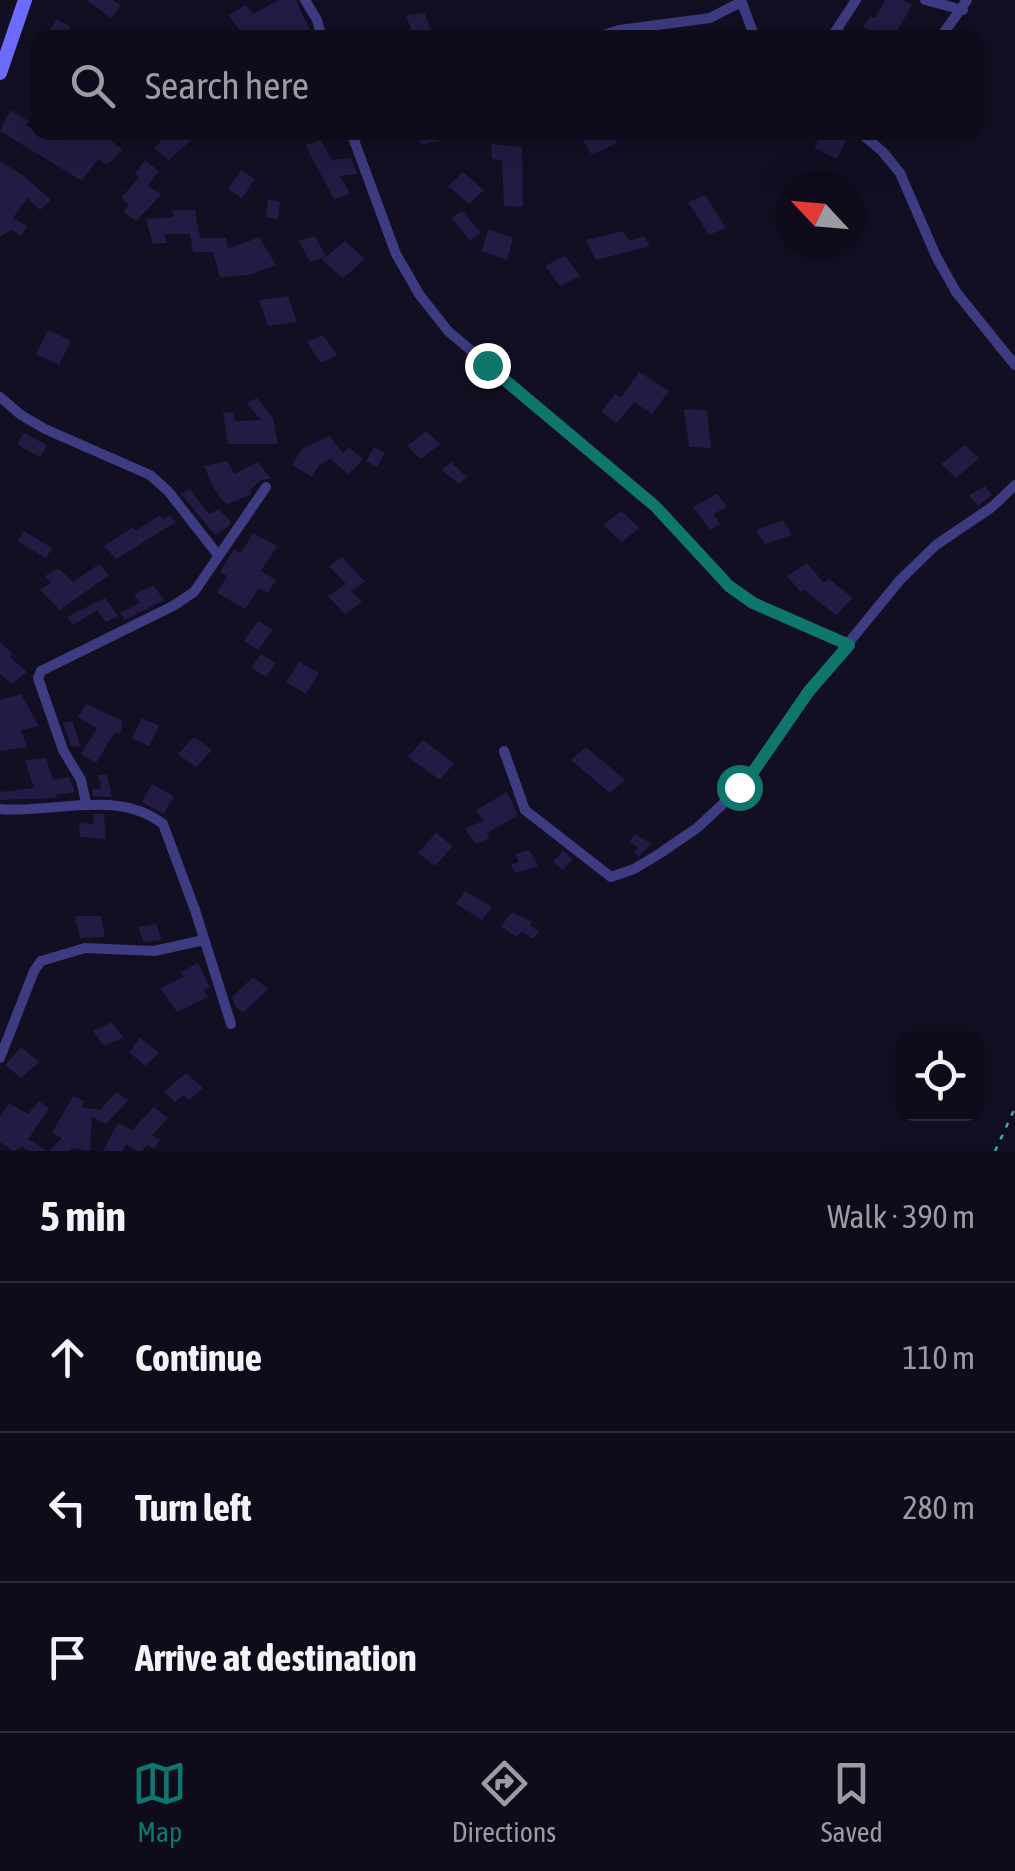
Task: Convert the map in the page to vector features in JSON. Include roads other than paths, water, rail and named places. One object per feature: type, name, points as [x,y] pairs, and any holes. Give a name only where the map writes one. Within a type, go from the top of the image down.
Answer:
[{"type":"main road","points":[[0,73],[25,0]]},
{"type":"street","points":[[836,30],[856,0]]},
{"type":"street","points":[[925,0],[965,5]]},
{"type":"street","points":[[619,30],[710,18],[741,1],[752,30]]},
{"type":"street","points":[[312,3],[320,30]]},
{"type":"street","points":[[946,30],[965,5]]},
{"type":"street","points":[[353,140],[396,254],[418,294],[448,332],[655,506],[729,586],[753,603],[849,645]]},
{"type":"street","points":[[869,140],[900,173],[956,292],[1015,364]]},
{"type":"street","points":[[0,397],[45,428],[150,475],[168,491],[218,556]]},
{"type":"street","points":[[504,751],[525,810],[606,873],[617,877],[697,828],[726,802],[753,772],[809,691],[918,562],[960,526],[992,507],[1015,484]]},
{"type":"street","points":[[86,803],[38,678],[42,671],[194,592],[266,486]]},
{"type":"street","points":[[0,808],[55,809],[86,803],[126,808],[163,824],[230,1024]]},
{"type":"street","points":[[0,1058],[34,970],[42,961],[97,946],[154,951],[204,940]]}]
